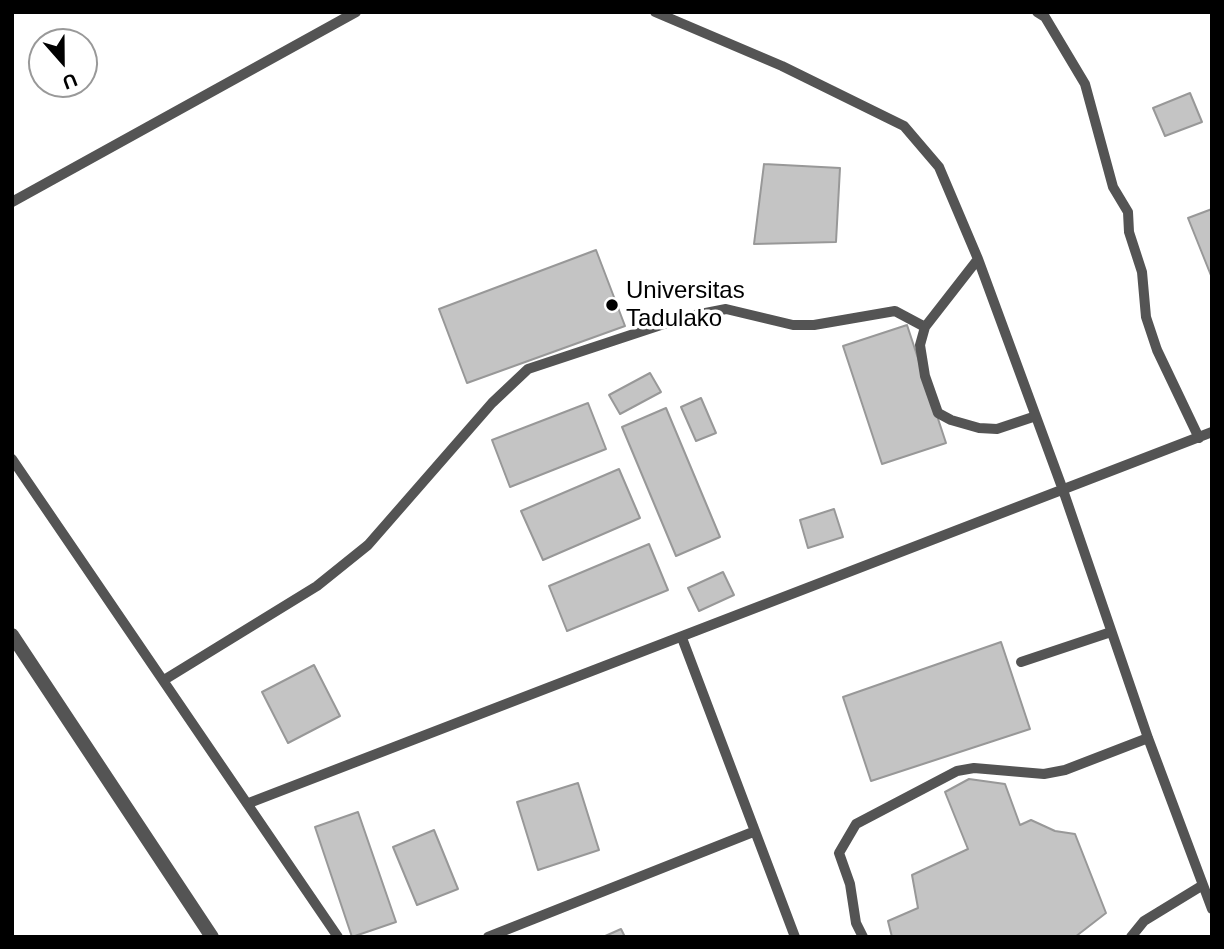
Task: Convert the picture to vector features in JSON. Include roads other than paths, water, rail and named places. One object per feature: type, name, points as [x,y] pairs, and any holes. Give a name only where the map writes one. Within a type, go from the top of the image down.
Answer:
[{"type":"street","points":[[12,635],[212,937]]},
{"type":"lane","points":[[12,202],[356,12]]},
{"type":"lane","points":[[655,12],[782,66],[904,126],[939,167],[978,259],[1063,490],[1148,738],[1212,909]]},
{"type":"lane","points":[[1037,12],[1045,17],[1085,84],[1114,187],[1128,212],[1129,232],[1142,272],[1146,317],[1157,349],[1199,438]]},
{"type":"lane","points":[[978,259],[925,327],[920,345],[925,376],[938,413],[979,428],[997,429],[1034,417]]},
{"type":"lane","points":[[164,680],[317,586],[368,545],[492,403],[528,369],[685,317],[726,309],[793,325],[814,325],[895,311],[925,327]]},
{"type":"lane","points":[[249,803],[1212,432]]},
{"type":"lane","points":[[12,459],[338,937]]},
{"type":"lane","points":[[1021,662],[1111,632]]},
{"type":"lane","points":[[681,638],[795,937]]},
{"type":"lane","points":[[863,937],[856,923],[850,884],[839,853],[856,824],[957,771],[974,768],[1054,772],[1148,738]]},
{"type":"lane","points":[[488,937],[753,832]]},
{"type":"lane","points":[[1131,937],[1144,920],[1203,885]]},
{"type":"place","name":"Universitas Tadulako","points":[[612,305]]}]
